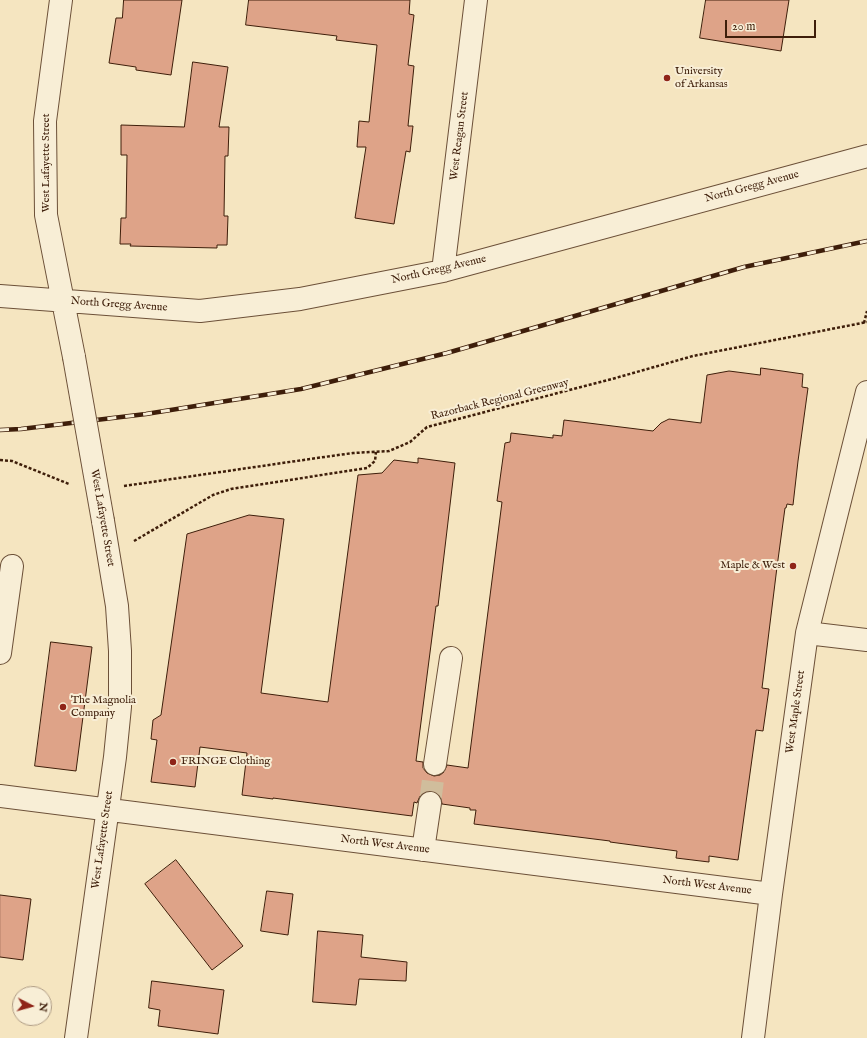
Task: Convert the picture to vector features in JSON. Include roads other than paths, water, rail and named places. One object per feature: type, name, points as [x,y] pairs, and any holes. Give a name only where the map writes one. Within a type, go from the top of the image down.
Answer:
[{"type":"street","name":"West Lafayette Street","points":[[61,0],[45,121],[46,215],[64,301],[110,556],[117,606],[120,651],[120,707],[115,757],[76,1038]]},
{"type":"street","name":"West Reagan Street","points":[[443,271],[476,0]]},
{"type":"street","name":"North Gregg Avenue","points":[[0,296],[200,311],[300,299],[443,271],[867,156]]},
{"type":"street","name":"West Maple Street","points":[[752,1038],[807,633],[867,392]]},
{"type":"street","points":[[0,653],[12,566]]},
{"type":"street","points":[[807,633],[867,640]]},
{"type":"street","points":[[435,764],[451,658]]},
{"type":"street","name":"North West Avenue","points":[[0,796],[771,894]]},
{"type":"street","points":[[423,850],[430,803]]},
{"type":"tunnel","points":[[430,803],[435,764]]},
{"type":"railway","points":[[0,430],[21,429],[146,414],[301,389],[447,353],[744,267],[867,241]]},
{"type":"place","name":"University of Arkansas","points":[[667,78]]},
{"type":"place","name":"Maple & West","points":[[793,566]]},
{"type":"place","name":"The Magnolia Company","points":[[63,707]]},
{"type":"place","name":"FRINGE Clothing","points":[[173,762]]}]
